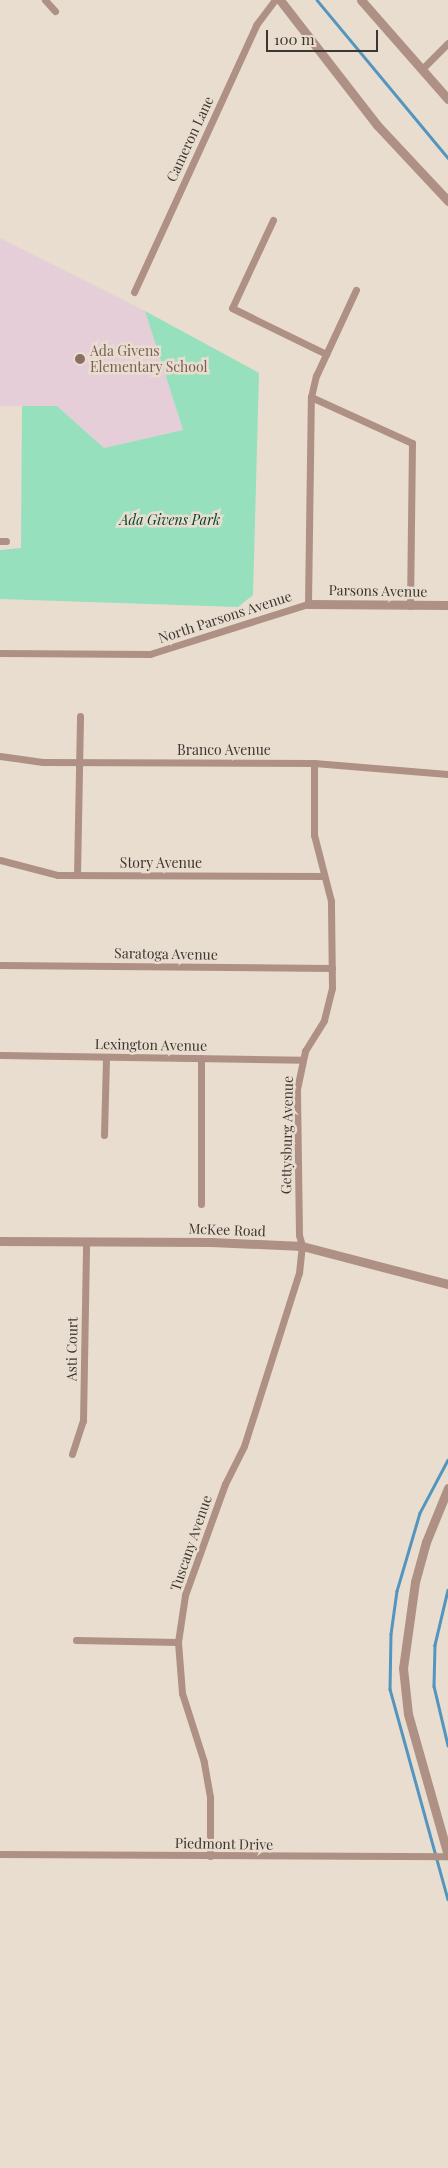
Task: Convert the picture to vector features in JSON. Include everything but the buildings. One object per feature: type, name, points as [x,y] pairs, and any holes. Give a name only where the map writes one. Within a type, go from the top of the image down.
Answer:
[{"type":"street","points":[[45,0],[55,11]]},
{"type":"street","name":"Cameron Lane","points":[[134,292],[256,25],[275,0]]},
{"type":"street","points":[[280,0],[377,126],[448,201]]},
{"type":"street","points":[[361,0],[448,99]]},
{"type":"street","points":[[422,69],[448,44]]},
{"type":"street","points":[[273,220],[232,308],[326,354]]},
{"type":"street","points":[[308,604],[311,397],[326,354],[356,290]]},
{"type":"street","points":[[311,397],[412,443],[410,606]]},
{"type":"street","name":"Parsons Avenue","points":[[308,604],[448,605]]},
{"type":"street","name":"North Parsons Avenue","points":[[0,653],[150,654],[308,604]]},
{"type":"street","points":[[78,875],[80,716]]},
{"type":"street","name":"Branco Avenue","points":[[0,756],[43,762],[314,763],[448,774]]},
{"type":"street","name":"Gettysburg Avenue","points":[[302,1246],[299,1235],[297,1090],[302,1060],[324,1020],[331,997],[332,968],[331,900],[314,835],[314,763]]},
{"type":"street","name":"Story Avenue","points":[[0,860],[48,873],[78,875],[324,876]]},
{"type":"street","name":"Saratoga Avenue","points":[[0,965],[332,968]]},
{"type":"street","name":"Lexington Avenue","points":[[0,1055],[302,1060]]},
{"type":"street","points":[[104,1135],[106,1057]]},
{"type":"street","points":[[201,1058],[201,1204]]},
{"type":"street","name":"McKee Road","points":[[0,1241],[302,1246],[448,1284]]},
{"type":"street","name":"Asti Court","points":[[72,1454],[79,1441],[83,1421],[86,1241]]},
{"type":"street","name":"Tuscany Avenue","points":[[210,1856],[210,1797],[204,1762],[182,1693],[178,1642],[185,1595],[226,1484],[244,1446],[297,1283],[302,1246]]},
{"type":"street","points":[[448,1488],[426,1542],[415,1582],[403,1668],[408,1714],[448,1856]]},
{"type":"street","points":[[76,1640],[178,1642]]},
{"type":"street","name":"Piedmont Drive","points":[[0,1854],[448,1856]]},
{"type":"shaded area","name":"Ada Givens Elementary School","points":[[0,238],[145,311],[183,430],[104,448],[57,406],[0,406]]},
{"type":"green space","name":"Ada Givens Park","points":[[145,311],[259,373],[253,595],[238,607],[0,599],[0,550],[21,548],[22,406],[57,406],[104,448],[183,430]]},
{"type":"waterway","points":[[317,0],[448,158]]},
{"type":"waterway","points":[[448,1460],[420,1513],[397,1591],[391,1634],[390,1689],[448,1899]]},
{"type":"waterway","points":[[448,1590],[435,1645],[434,1686],[448,1745]]},
{"type":"place","name":"Ada Givens Elementary School","points":[[80,359]]}]
